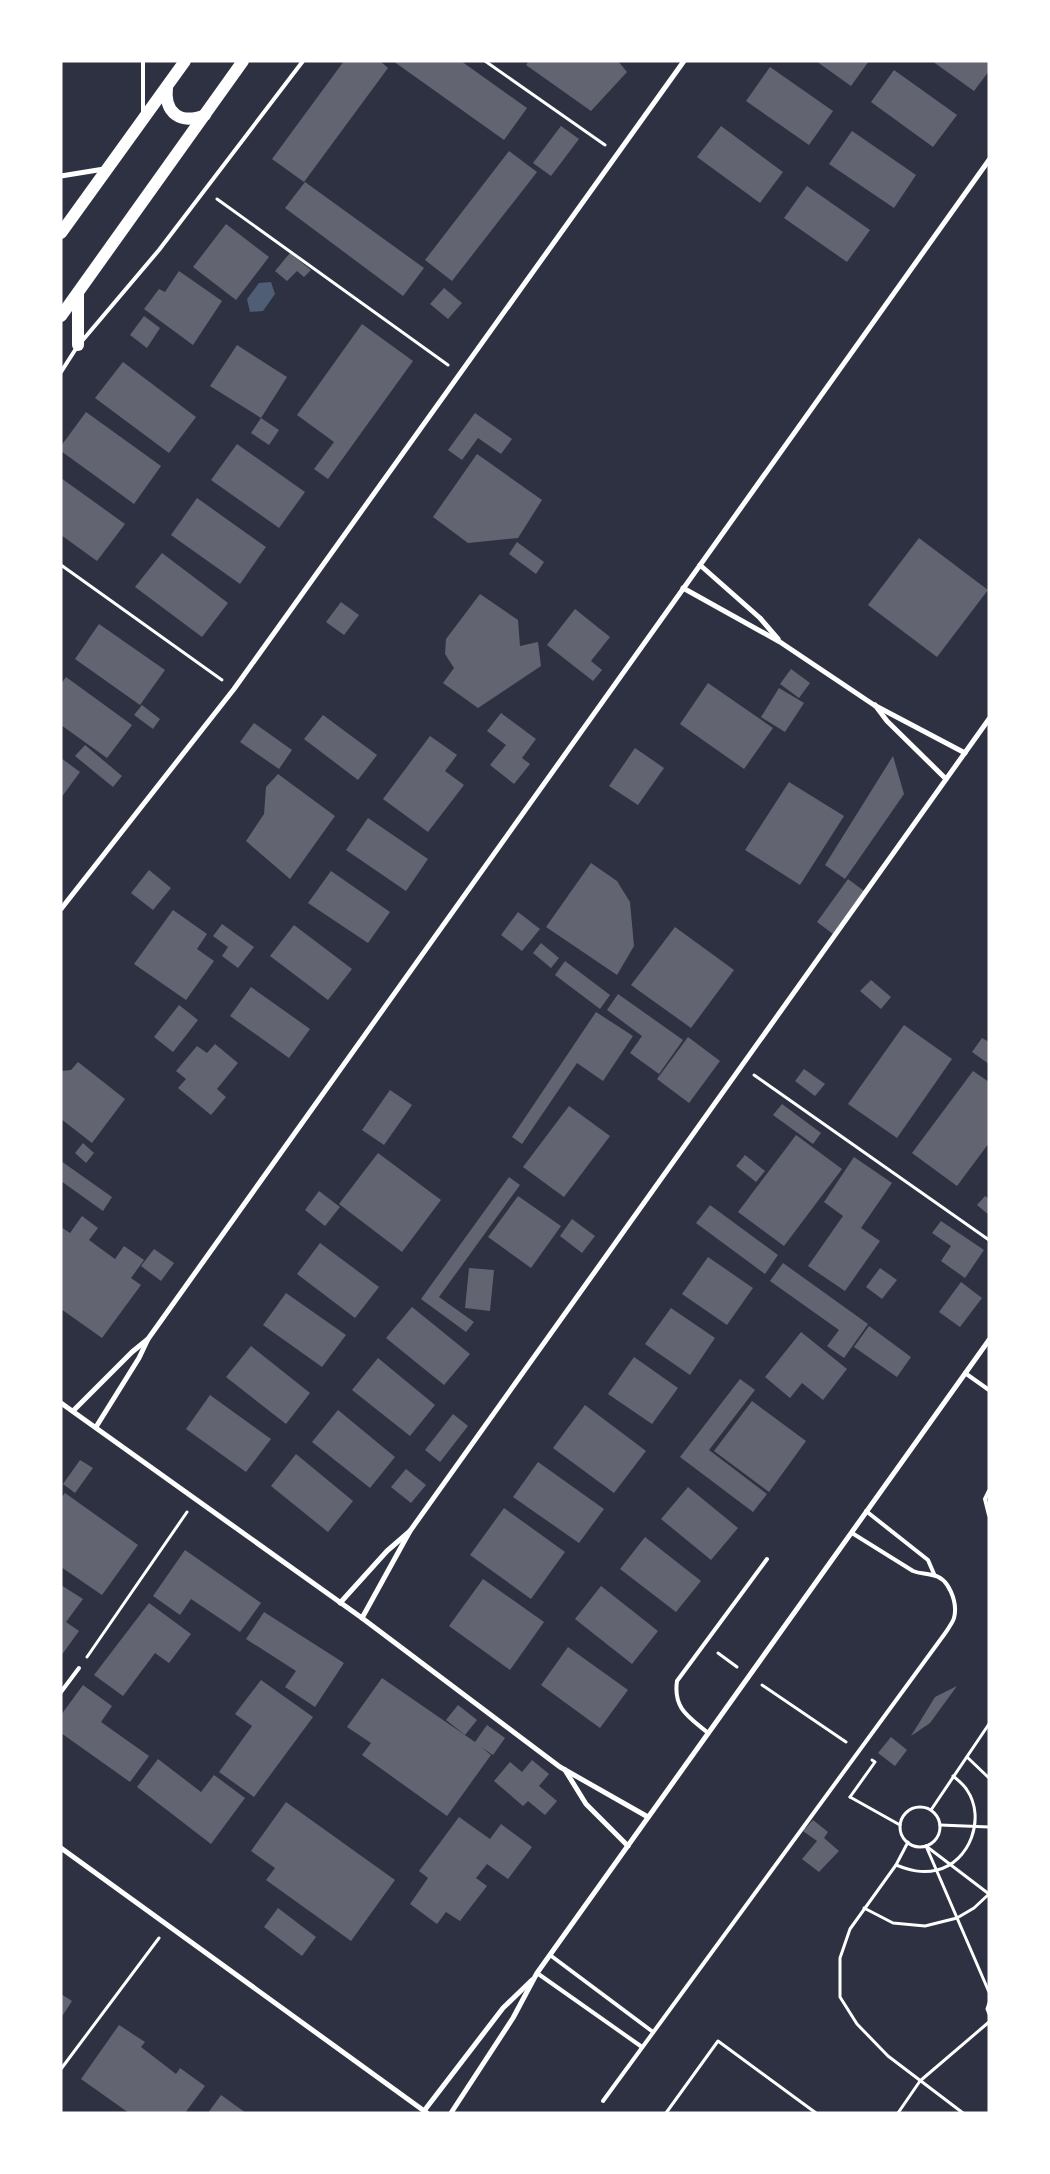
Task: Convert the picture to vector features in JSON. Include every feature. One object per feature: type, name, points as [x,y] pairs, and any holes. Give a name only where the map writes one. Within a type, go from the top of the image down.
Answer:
[{"type":"main road","points":[[61,233],[184,61]]},
{"type":"main road","points":[[61,316],[243,61]]},
{"type":"main road","points":[[167,86],[165,97],[168,107],[175,115],[185,119],[195,119],[205,115]]},
{"type":"main road","points":[[78,293],[78,345]]},
{"type":"street","points":[[61,910],[234,689],[684,61]]},
{"type":"street","points":[[96,1427],[139,1358],[148,1339],[989,160]]},
{"type":"street","points":[[61,176],[107,168]]},
{"type":"street","points":[[700,564],[760,618],[780,642]]},
{"type":"street","points":[[683,588],[780,642],[874,705],[964,753]]},
{"type":"street","points":[[874,705],[887,721],[946,779]]},
{"type":"street","points":[[362,1618],[410,1531],[989,719]]},
{"type":"street","points":[[73,1411],[132,1352],[148,1339]]},
{"type":"street","points":[[451,2113],[513,2018],[536,1973],[989,1340]]},
{"type":"street","points":[[61,1402],[362,1618],[564,1770],[648,1817]]},
{"type":"street","points":[[340,1603],[387,1551],[410,1531]]},
{"type":"street","points":[[564,1770],[586,1804],[628,1846]]},
{"type":"street","points":[[61,1848],[425,2112],[503,2008],[532,1980]]},
{"type":"lane","points":[[143,61],[144,117]]},
{"type":"lane","points":[[61,372],[78,345],[159,250],[304,61]]},
{"type":"lane","points":[[965,1373],[989,1390]]},
{"type":"lane","points":[[989,1491],[985,1499],[989,1515]]},
{"type":"lane","points":[[603,2101],[946,1632],[954,1617],[955,1600],[947,1584],[934,1574],[928,1560],[866,1512]]},
{"type":"lane","points":[[852,1533],[919,1574],[934,1574]]},
{"type":"lane","points":[[708,1733],[680,1707],[675,1694],[677,1681],[768,1560]]},
{"type":"lane","points":[[61,1692],[79,1668]]},
{"type":"lane","points":[[550,1955],[653,2032]]},
{"type":"lane","points":[[536,1973],[642,2047]]},
{"type":"path","points":[[485,61],[618,154]]},
{"type":"path","points":[[205,190],[460,373]]},
{"type":"path","points":[[61,565],[234,689]]},
{"type":"path","points":[[741,1066],[989,1240]]},
{"type":"path","points":[[79,1668],[196,1499]]},
{"type":"path","points":[[705,1642],[749,1676],[875,1762],[850,1797]]},
{"type":"path","points":[[931,1810],[989,1724]]},
{"type":"path","points":[[967,1757],[989,1778]]},
{"type":"path","points":[[896,1865],[908,1870],[936,1871],[950,1865],[967,1848],[976,1827],[974,1807],[967,1790],[953,1776]]},
{"type":"path","points":[[832,1787],[900,1826]]},
{"type":"path","points":[[920,1807],[931,1810],[939,1819],[940,1825],[936,1838],[926,1846],[920,1847],[908,1842],[904,1838],[900,1826],[909,1810],[920,1807]]},
{"type":"path","points":[[940,1825],[989,1827]]},
{"type":"path","points":[[908,1842],[896,1865],[850,1929],[840,1958],[840,1997],[857,2024],[888,2056],[963,2113]]},
{"type":"path","points":[[864,1908],[893,1923],[925,1926],[957,1918],[974,1908],[989,1894],[926,1846]]},
{"type":"path","points":[[926,1846],[989,1992]]},
{"type":"path","points":[[61,2069],[169,1926]]},
{"type":"path","points":[[989,2003],[989,2014]]},
{"type":"path","points":[[898,2113],[920,2081],[989,2022]]},
{"type":"path","points":[[666,2113],[718,2041],[816,2113]]},
{"type":"water","points":[[271,282],[275,294],[263,311],[250,312],[247,299],[259,283]]},
{"type":"building","points":[[344,61],[380,61],[388,68],[304,182],[272,159]]},
{"type":"building","points":[[393,61],[461,61],[527,108],[504,140]]},
{"type":"building","points":[[529,61],[618,61],[627,72],[591,111],[526,65]]},
{"type":"building","points":[[816,61],[869,61],[851,86]]},
{"type":"building","points":[[932,61],[989,61],[989,71],[974,91]]},
{"type":"building","points":[[770,67],[833,111],[809,145],[746,101]]},
{"type":"building","points":[[894,70],[957,115],[933,147],[871,102]]},
{"type":"building","points":[[561,126],[579,139],[551,176],[533,163]]},
{"type":"building","points":[[721,126],[783,172],[760,203],[697,157]]},
{"type":"building","points":[[852,131],[916,175],[894,208],[829,164]]},
{"type":"building","points":[[509,151],[537,172],[452,281],[425,260]]},
{"type":"building","points":[[305,182],[424,268],[403,296],[285,208]]},
{"type":"building","points":[[807,186],[870,230],[847,262],[784,218]]},
{"type":"building","points":[[226,224],[269,257],[236,300],[193,267]]},
{"type":"building","points":[[290,253],[311,270],[304,277],[297,271],[287,281],[275,271]]},
{"type":"building","points":[[179,271],[222,301],[193,345],[144,309],[159,289],[165,292]]},
{"type":"building","points":[[444,288],[462,303],[448,319],[430,304]]},
{"type":"building","points":[[144,316],[160,328],[147,348],[130,335]]},
{"type":"building","points":[[362,324],[413,361],[328,479],[314,469],[334,442],[297,415]]},
{"type":"building","points":[[237,345],[287,377],[261,418],[210,386]]},
{"type":"building","points":[[123,362],[196,417],[169,453],[95,398]]},
{"type":"building","points":[[86,412],[161,466],[134,504],[61,451],[61,446]]},
{"type":"building","points":[[475,413],[512,439],[501,454],[478,438],[462,460],[448,450]]},
{"type":"building","points":[[261,418],[279,430],[269,445],[251,433]]},
{"type":"building","points":[[237,444],[305,492],[279,528],[211,480]]},
{"type":"building","points":[[477,454],[542,500],[518,538],[468,543],[433,517]]},
{"type":"building","points":[[61,478],[125,524],[97,561],[61,535]]},
{"type":"building","points":[[197,498],[266,547],[240,584],[171,535]]},
{"type":"building","points":[[919,538],[988,590],[937,657],[868,605]]},
{"type":"building","points":[[517,542],[544,562],[536,574],[509,554]]},
{"type":"building","points":[[162,553],[228,603],[202,637],[135,587]]},
{"type":"building","points":[[480,594],[518,620],[520,646],[538,642],[541,666],[478,708],[443,683],[454,668],[445,654],[446,639]]},
{"type":"building","points":[[341,602],[359,615],[344,635],[326,622]]},
{"type":"building","points":[[575,609],[610,637],[591,661],[602,670],[593,681],[547,645]]},
{"type":"building","points":[[99,624],[165,670],[140,705],[75,659]]},
{"type":"building","points":[[791,669],[810,683],[799,698],[780,684]]},
{"type":"building","points":[[66,677],[132,725],[107,758],[61,725],[61,684]]},
{"type":"building","points":[[708,683],[773,728],[744,769],[680,724]]},
{"type":"building","points":[[779,688],[804,703],[785,732],[761,717]]},
{"type":"building","points":[[142,705],[160,719],[153,729],[134,715]]},
{"type":"building","points":[[501,713],[536,739],[522,758],[530,764],[514,784],[490,765],[506,745],[487,731]]},
{"type":"building","points":[[323,715],[377,755],[358,780],[304,739]]},
{"type":"building","points":[[254,723],[292,750],[279,769],[240,742]]},
{"type":"building","points":[[430,736],[457,755],[445,771],[464,785],[428,832],[383,799]]},
{"type":"building","points":[[85,745],[122,776],[113,787],[75,756]]},
{"type":"building","points":[[635,748],[664,768],[638,805],[609,786]]},
{"type":"building","points":[[893,756],[904,794],[845,879],[825,865]]},
{"type":"building","points":[[61,758],[80,772],[61,798]]},
{"type":"building","points":[[278,774],[335,816],[290,879],[246,841],[264,814],[266,787]]},
{"type":"building","points":[[789,782],[844,816],[800,885],[745,850]]},
{"type":"building","points":[[368,818],[428,859],[406,891],[346,850]]},
{"type":"building","points":[[591,863],[617,881],[630,902],[634,946],[617,975],[546,927]]},
{"type":"building","points":[[149,870],[171,888],[153,910],[131,893]]},
{"type":"building","points":[[331,871],[390,912],[368,943],[308,903]]},
{"type":"building","points":[[848,879],[864,891],[833,934],[817,922]]},
{"type":"building","points":[[173,910],[207,934],[197,949],[214,961],[186,1000],[134,964]]},
{"type":"building","points":[[518,912],[540,929],[522,951],[501,935]]},
{"type":"building","points":[[222,924],[254,947],[238,968],[222,956],[228,947],[213,936]]},
{"type":"building","points":[[294,925],[352,969],[328,1000],[270,956]]},
{"type":"building","points":[[675,927],[734,970],[691,1028],[631,985]]},
{"type":"building","points":[[541,943],[559,958],[551,968],[533,953]]},
{"type":"building","points":[[565,961],[610,995],[600,1009],[555,975]]},
{"type":"building","points":[[871,980],[891,997],[881,1009],[860,991]]},
{"type":"building","points":[[251,987],[310,1029],[289,1058],[230,1016]]},
{"type":"building","points":[[618,994],[683,1040],[659,1074],[630,1053],[642,1036],[607,1010]]},
{"type":"building","points":[[179,1005],[198,1020],[173,1052],[154,1037]]},
{"type":"building","points":[[596,1012],[633,1036],[603,1081],[577,1063],[522,1144],[512,1137]]},
{"type":"building","points":[[904,1025],[952,1059],[897,1138],[848,1104]]},
{"type":"building","points":[[688,1037],[720,1061],[689,1103],[657,1079]]},
{"type":"building","points":[[982,1038],[989,1042],[989,1064],[972,1052]]},
{"type":"building","points":[[215,1044],[238,1063],[217,1089],[226,1097],[211,1115],[178,1088],[186,1079],[176,1071],[197,1046],[207,1053]]},
{"type":"building","points":[[78,1062],[125,1099],[92,1143],[61,1119],[61,1071],[71,1070]]},
{"type":"building","points":[[804,1069],[825,1084],[815,1096],[795,1081]]},
{"type":"building","points":[[973,1071],[989,1082],[989,1143],[957,1186],[912,1153]]},
{"type":"building","points":[[390,1090],[412,1105],[384,1145],[362,1130]]},
{"type":"building","points":[[782,1104],[821,1133],[813,1144],[773,1115]]},
{"type":"building","points":[[569,1106],[610,1136],[564,1197],[523,1167]]},
{"type":"building","points":[[796,1135],[842,1169],[784,1246],[738,1212]]},
{"type":"building","points":[[83,1143],[94,1153],[86,1163],[75,1153]]},
{"type":"building","points":[[378,1153],[441,1200],[402,1252],[339,1204]]},
{"type":"building","points":[[745,1155],[765,1171],[756,1182],[736,1166]]},
{"type":"building","points":[[854,1157],[892,1183],[861,1228],[880,1241],[845,1291],[808,1266],[843,1216],[824,1202]]},
{"type":"building","points":[[61,1161],[112,1197],[103,1211],[61,1181]]},
{"type":"building","points":[[509,1177],[520,1185],[439,1297],[474,1322],[466,1332],[421,1299]]},
{"type":"building","points":[[319,1191],[340,1207],[325,1226],[305,1210]]},
{"type":"building","points":[[518,1196],[561,1226],[531,1268],[488,1237]]},
{"type":"building","points":[[985,1196],[989,1199],[989,1215],[977,1205]]},
{"type":"building","points":[[710,1205],[778,1255],[765,1274],[696,1223]]},
{"type":"building","points":[[82,1216],[98,1228],[89,1240],[115,1259],[124,1246],[144,1260],[131,1278],[141,1285],[102,1338],[61,1309],[61,1227],[70,1233]]},
{"type":"building","points":[[572,1219],[595,1236],[582,1253],[560,1236]]},
{"type":"building","points":[[941,1221],[984,1250],[965,1278],[941,1261],[951,1246],[932,1233]]},
{"type":"building","points":[[320,1243],[379,1287],[355,1318],[297,1274]]},
{"type":"building","points":[[154,1249],[174,1263],[161,1281],[141,1266]]},
{"type":"building","points":[[708,1257],[753,1288],[727,1325],[682,1294]]},
{"type":"building","points":[[783,1263],[868,1324],[844,1358],[827,1346],[839,1330],[770,1281]]},
{"type":"building","points":[[469,1268],[494,1270],[490,1311],[465,1308]]},
{"type":"building","points":[[880,1268],[897,1280],[882,1299],[866,1287]]},
{"type":"building","points":[[961,1282],[982,1298],[960,1327],[939,1312]]},
{"type":"building","points":[[286,1293],[346,1335],[322,1367],[263,1325]]},
{"type":"building","points":[[412,1307],[470,1354],[444,1385],[386,1338]]},
{"type":"building","points":[[671,1308],[715,1338],[690,1375],[645,1344]]},
{"type":"building","points":[[869,1326],[911,1357],[897,1377],[854,1347]]},
{"type":"building","points":[[801,1332],[847,1369],[823,1400],[802,1383],[790,1398],[765,1377]]},
{"type":"building","points":[[251,1346],[310,1393],[286,1424],[226,1377]]},
{"type":"building","points":[[634,1357],[678,1388],[652,1424],[608,1394]]},
{"type":"building","points":[[378,1358],[435,1405],[410,1436],[352,1390]]},
{"type":"building","points":[[740,1379],[755,1390],[709,1450],[767,1494],[753,1512],[680,1457]]},
{"type":"building","points":[[210,1395],[271,1439],[246,1472],[186,1429]]},
{"type":"building","points":[[752,1401],[806,1441],[769,1492],[714,1451]]},
{"type":"building","points":[[585,1405],[646,1451],[614,1493],[553,1448]]},
{"type":"building","points":[[338,1410],[395,1457],[370,1488],[312,1442]]},
{"type":"building","points":[[453,1414],[468,1426],[440,1462],[425,1450]]},
{"type":"building","points":[[296,1454],[353,1501],[328,1532],[271,1486]]},
{"type":"building","points":[[80,1460],[93,1468],[75,1493],[63,1484]]},
{"type":"building","points":[[538,1462],[604,1509],[579,1543],[513,1497]]},
{"type":"building","points":[[406,1469],[426,1485],[411,1503],[391,1487]]},
{"type":"building","points":[[688,1487],[738,1528],[711,1560],[661,1519]]},
{"type":"building","points":[[65,1493],[138,1545],[102,1595],[61,1567],[61,1498]]},
{"type":"building","points":[[504,1508],[565,1552],[531,1599],[470,1555]]},
{"type":"building","points":[[645,1537],[701,1581],[676,1612],[620,1569]]},
{"type":"building","points":[[185,1550],[261,1603],[240,1632],[191,1599],[180,1615],[153,1596]]},
{"type":"building","points":[[483,1579],[544,1622],[510,1670],[449,1626]]},
{"type":"building","points":[[61,1585],[83,1599],[66,1622],[79,1631],[61,1656]]},
{"type":"building","points":[[601,1586],[658,1631],[632,1664],[575,1619]]},
{"type":"building","points":[[149,1603],[191,1634],[169,1663],[155,1653],[123,1696],[94,1675]]},
{"type":"building","points":[[264,1612],[344,1663],[315,1707],[285,1687],[296,1671],[246,1639]]},
{"type":"building","points":[[568,1647],[628,1690],[600,1728],[541,1685]]},
{"type":"building","points":[[382,1678],[475,1742],[487,1725],[505,1738],[493,1755],[481,1747],[491,1755],[447,1816],[362,1755],[371,1743],[347,1727]]},
{"type":"building","points":[[261,1680],[313,1717],[254,1797],[219,1772],[252,1726],[235,1714]]},
{"type":"building","points":[[83,1685],[112,1706],[101,1722],[149,1756],[130,1782],[61,1733],[61,1715]]},
{"type":"building","points":[[957,1686],[930,1723],[911,1736],[935,1697]]},
{"type":"building","points":[[458,1705],[477,1720],[465,1735],[446,1720]]},
{"type":"building","points":[[891,1737],[907,1750],[895,1766],[878,1753]]},
{"type":"building","points":[[158,1759],[201,1792],[214,1775],[245,1798],[211,1844],[137,1787]]},
{"type":"building","points":[[532,1760],[549,1774],[539,1786],[557,1801],[545,1815],[528,1801],[523,1806],[494,1781],[510,1762],[522,1772]]},
{"type":"building","points":[[286,1802],[395,1880],[351,1941],[266,1880],[275,1868],[251,1851]]},
{"type":"building","points":[[459,1817],[490,1839],[501,1824],[532,1847],[508,1879],[487,1864],[476,1878],[487,1886],[460,1921],[446,1912],[437,1924],[410,1904],[428,1878],[419,1871]]},
{"type":"building","points":[[813,1820],[828,1832],[824,1838],[839,1851],[819,1872],[802,1859],[817,1841],[803,1831]]},
{"type":"building","points":[[278,1908],[316,1937],[302,1956],[264,1927]]},
{"type":"building","points":[[61,1994],[72,2001],[61,2018]]},
{"type":"building","points":[[119,2025],[145,2042],[141,2047],[176,2074],[180,2068],[205,2086],[185,2113],[129,2113],[81,2079]]},
{"type":"building","points":[[221,2095],[246,2113],[208,2113]]}]
